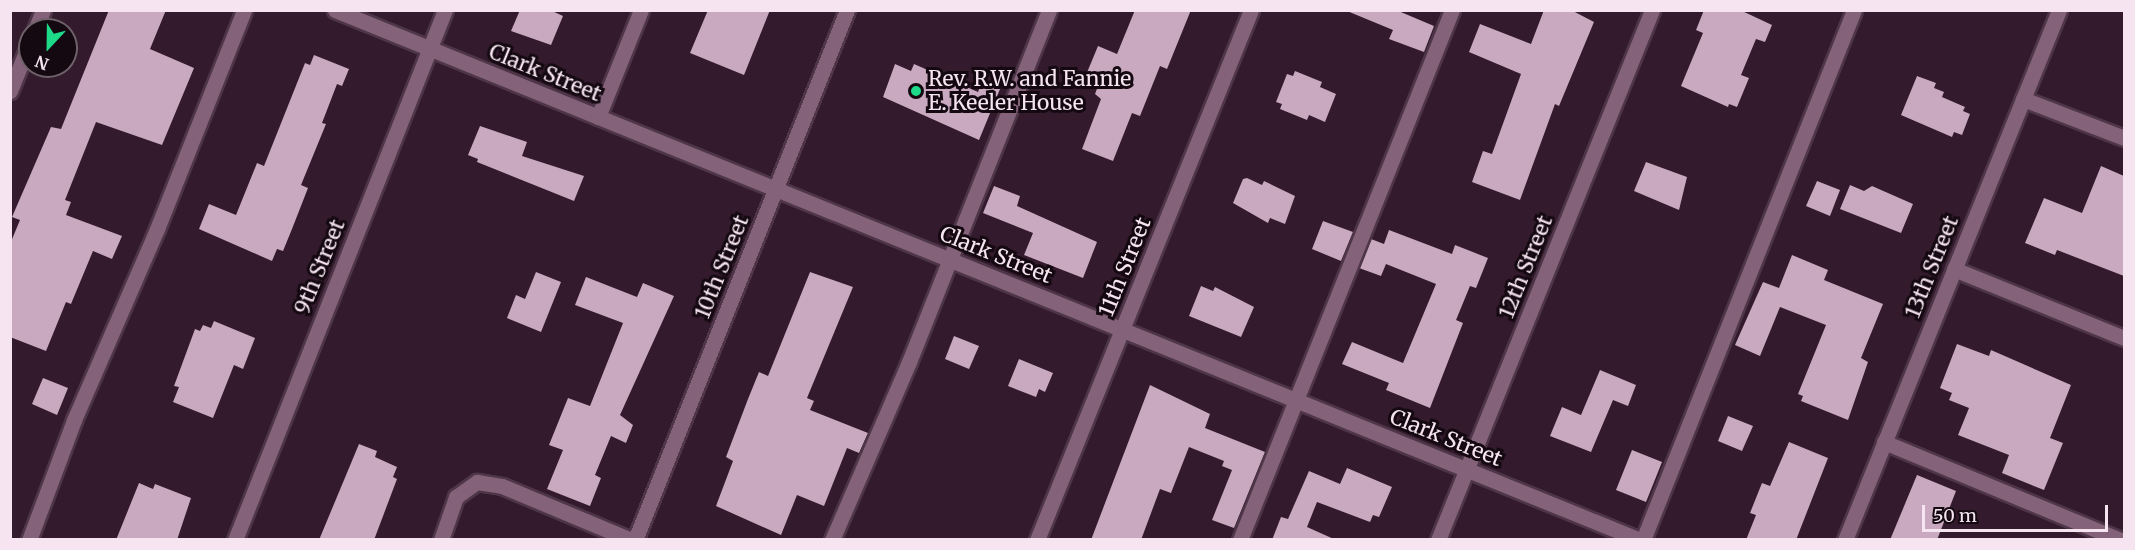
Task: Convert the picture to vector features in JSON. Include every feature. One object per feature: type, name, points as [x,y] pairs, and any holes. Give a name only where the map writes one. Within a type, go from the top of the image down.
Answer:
[{"type":"street","points":[[29,540],[74,420],[157,229],[244,10]]},
{"type":"street","name":"Clark Street","points":[[335,10],[1642,540]]},
{"type":"street","name":"9th Street","points":[[235,540],[445,10]]},
{"type":"street","points":[[598,117],[641,10]]},
{"type":"street","name":"10th Street","points":[[633,540],[847,10]]},
{"type":"street","points":[[832,540],[949,259],[1048,10]]},
{"type":"street","name":"11th Street","points":[[1037,540],[1251,10]]},
{"type":"street","points":[[1240,540],[1452,10]]},
{"type":"street","name":"12th Street","points":[[1438,540],[1652,10]]},
{"type":"street","points":[[1642,540],[1854,10]]},
{"type":"street","name":"13th Street","points":[[1845,540],[2059,10]]},
{"type":"street","points":[[10,91],[18,71]]},
{"type":"street","points":[[2023,99],[2124,138]]},
{"type":"street","points":[[1954,269],[2124,338]]},
{"type":"street","points":[[1884,442],[2121,540]]},
{"type":"street","points":[[441,540],[456,497],[477,482],[502,486],[633,540]]},
{"type":"building","points":[[109,10],[166,10],[150,49],[194,68],[162,145],[96,122],[65,200],[71,202],[66,215],[122,236],[112,259],[93,251],[71,304],[66,302],[46,351],[10,337],[10,244],[20,220],[12,217],[51,127],[61,129]]},
{"type":"building","points":[[520,10],[550,10],[563,16],[551,45],[511,31]]},
{"type":"building","points":[[708,10],[770,10],[744,75],[690,53]]},
{"type":"building","points":[[1135,10],[1191,10],[1167,69],[1160,66],[1140,116],[1132,113],[1113,161],[1082,149],[1101,99],[1095,94],[1100,81],[1086,75],[1098,46],[1117,54]]},
{"type":"building","points":[[1396,10],[1434,26],[1424,52],[1389,39],[1393,30],[1347,11]]},
{"type":"building","points":[[1544,10],[1571,10],[1594,22],[1559,106],[1555,104],[1520,200],[1472,182],[1483,151],[1492,154],[1521,74],[1469,52],[1480,24],[1531,44]]},
{"type":"building","points":[[1704,10],[1740,10],[1772,25],[1765,42],[1756,39],[1741,75],[1749,78],[1737,107],[1729,104],[1728,107],[1681,86],[1703,33],[1696,30]]},
{"type":"building","points":[[314,55],[349,69],[342,86],[337,84],[322,123],[326,124],[301,185],[308,188],[292,229],[283,251],[277,249],[272,261],[199,229],[209,204],[236,215],[257,163],[264,166],[305,63],[310,65]]},
{"type":"building","points":[[895,64],[911,71],[914,64],[978,92],[982,81],[1000,89],[979,140],[883,97]]},
{"type":"building","points":[[1295,71],[1322,82],[1320,87],[1336,94],[1325,122],[1309,115],[1307,120],[1280,109],[1282,104],[1276,102],[1287,74],[1293,76]]},
{"type":"building","points":[[1917,76],[1936,83],[1934,88],[1944,92],[1942,97],[1965,107],[1963,111],[1970,114],[1962,135],[1954,132],[1952,137],[1901,115]]},
{"type":"building","points":[[480,126],[527,142],[522,156],[584,176],[574,201],[477,162],[478,159],[468,155]]},
{"type":"building","points":[[1646,162],[1687,177],[1679,210],[1634,191]]},
{"type":"building","points":[[2101,166],[2124,176],[2124,276],[2057,250],[2055,255],[2025,243],[2044,198],[2082,213]]},
{"type":"building","points":[[1247,178],[1262,185],[1264,181],[1295,196],[1285,224],[1270,218],[1268,223],[1233,203],[1243,179]]},
{"type":"building","points":[[1817,181],[1840,190],[1830,216],[1806,206]]},
{"type":"building","points":[[1850,185],[1864,191],[1872,186],[1913,204],[1901,233],[1840,209]]},
{"type":"building","points":[[994,186],[1020,196],[1017,206],[1097,242],[1083,278],[1024,255],[1033,233],[983,213]]},
{"type":"building","points":[[1323,221],[1353,232],[1341,261],[1312,249]]},
{"type":"building","points":[[1389,230],[1452,254],[1455,245],[1488,258],[1476,288],[1470,286],[1456,320],[1463,323],[1430,408],[1386,390],[1389,383],[1342,364],[1352,342],[1403,363],[1436,284],[1386,264],[1381,276],[1359,268],[1371,239],[1384,244]]},
{"type":"building","points":[[1792,255],[1828,270],[1824,280],[1883,304],[1861,358],[1868,362],[1848,420],[1801,401],[1803,396],[1798,394],[1826,325],[1780,307],[1760,356],[1735,345],[1763,282],[1779,288]]},
{"type":"building","points":[[536,272],[561,282],[541,332],[507,318],[516,295],[525,299]]},
{"type":"building","points":[[810,272],[853,287],[807,398],[814,401],[810,410],[868,433],[859,453],[847,448],[824,506],[797,495],[781,535],[716,506],[733,461],[726,457],[748,399],[759,372],[768,376]]},
{"type":"building","points":[[586,277],[637,297],[643,283],[674,296],[620,415],[633,425],[626,443],[611,436],[595,475],[601,478],[590,506],[547,489],[563,450],[549,445],[568,398],[590,406],[623,323],[575,305]]},
{"type":"building","points":[[1201,286],[1213,291],[1215,287],[1254,307],[1241,337],[1189,316]]},
{"type":"building","points":[[214,321],[255,338],[243,369],[234,365],[213,418],[173,402],[179,387],[174,386],[195,329],[200,331],[203,325],[211,328]]},
{"type":"building","points":[[954,336],[979,346],[969,369],[945,359]]},
{"type":"building","points":[[1957,344],[1989,356],[1991,350],[2071,385],[2050,438],[2063,443],[2044,490],[2002,473],[2009,455],[1958,435],[1969,408],[1949,400],[1952,393],[1940,388]]},
{"type":"building","points":[[1019,359],[1053,373],[1045,392],[1039,389],[1036,397],[1008,386]]},
{"type":"building","points":[[1600,370],[1636,385],[1628,406],[1613,400],[1591,452],[1550,436],[1562,407],[1581,415]]},
{"type":"building","points":[[43,378],[68,388],[57,415],[32,404]]},
{"type":"building","points":[[1150,385],[1210,414],[1205,428],[1265,452],[1234,528],[1212,520],[1232,470],[1222,466],[1224,461],[1189,447],[1171,493],[1160,489],[1141,540],[1091,540]]},
{"type":"building","points":[[1728,416],[1753,426],[1742,451],[1718,441]]},
{"type":"building","points":[[1789,442],[1828,458],[1796,540],[1746,540],[1756,515],[1750,513],[1762,483],[1770,486]]},
{"type":"building","points":[[359,444],[377,451],[375,457],[397,467],[393,477],[397,479],[374,540],[319,540]]},
{"type":"building","points":[[1632,450],[1662,462],[1646,502],[1616,490]]},
{"type":"building","points":[[1347,468],[1392,487],[1379,517],[1373,515],[1370,522],[1317,502],[1307,527],[1336,540],[1272,540],[1281,517],[1288,519],[1309,471],[1340,484]]},
{"type":"building","points":[[1917,475],[1956,491],[1937,540],[1890,540]]},
{"type":"building","points":[[139,483],[153,489],[155,484],[191,498],[177,540],[116,540]]},
{"type":"place","name":"Rev. R.W. and Fannie E. Keeler House","points":[[916,91]]}]
